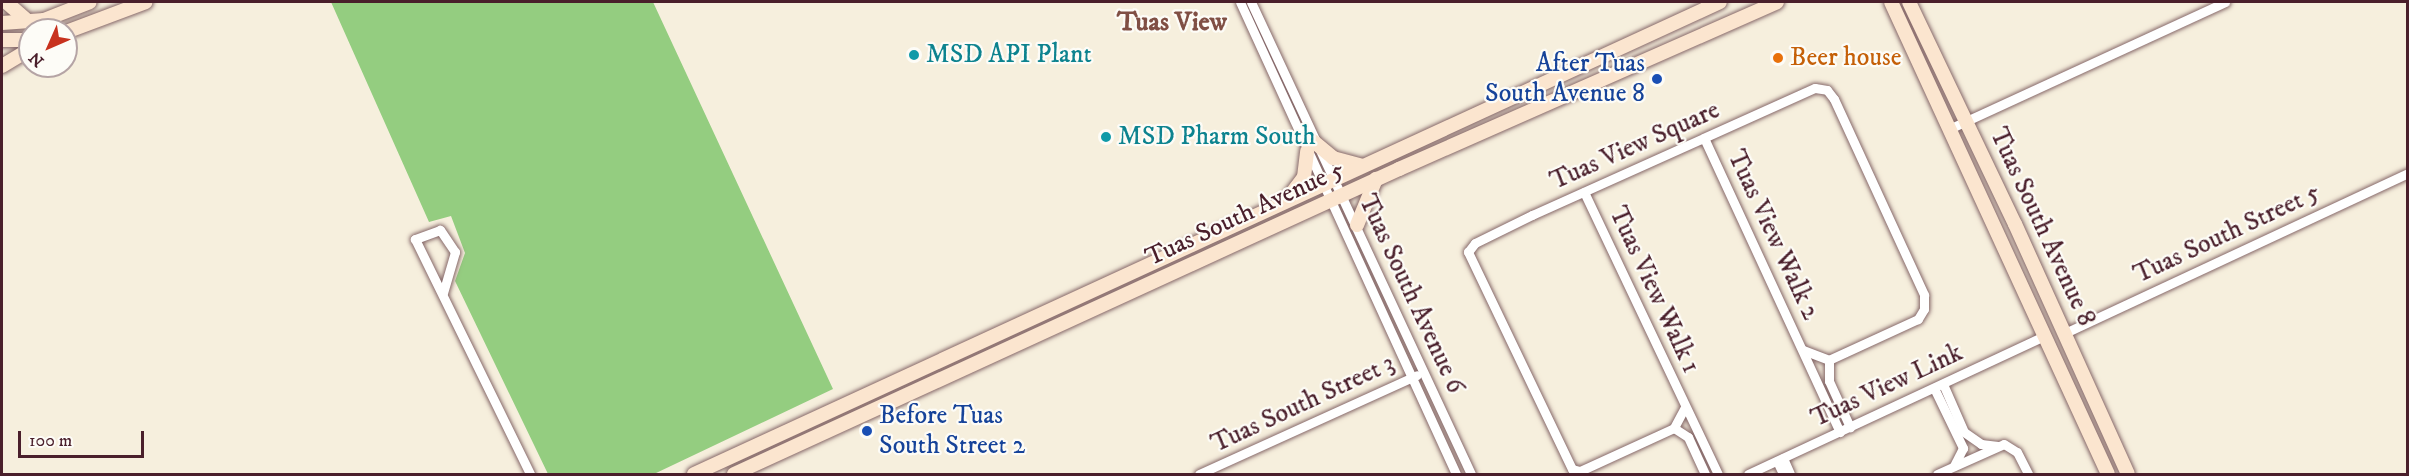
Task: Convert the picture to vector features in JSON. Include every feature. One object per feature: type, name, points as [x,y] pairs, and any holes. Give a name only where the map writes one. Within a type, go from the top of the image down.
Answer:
[{"type":"main road","points":[[6,2],[24,18]]},
{"type":"main road","points":[[41,18],[90,2]]},
{"type":"main road","points":[[78,28],[146,2]]},
{"type":"main road","name":"Tuas South Avenue 5","points":[[694,474],[1720,2]]},
{"type":"main road","name":"Tuas South Avenue 5","points":[[734,474],[1337,200],[1376,179],[1777,2]]},
{"type":"main road","name":"Tuas South Avenue 8","points":[[1891,2],[2108,474]]},
{"type":"main road","name":"Tuas South Avenue 8","points":[[1909,2],[2065,333],[2128,474]]},
{"type":"main road","points":[[2,23],[18,22]]},
{"type":"main road","points":[[2,40],[18,40]]},
{"type":"main road","points":[[2,66],[18,56]]},
{"type":"main road","points":[[1282,205],[1304,177],[1310,146],[1333,158],[1362,166]]},
{"type":"main road","points":[[1357,225],[1376,179]]},
{"type":"street","name":"Tuas South Avenue 6","points":[[1240,2],[1337,200],[1456,474]]},
{"type":"street","name":"Tuas South Avenue 6","points":[[1251,2],[1310,146]]},
{"type":"street","points":[[1949,129],[2225,2]]},
{"type":"street","name":"Tuas View Square","points":[[1674,428],[1580,471],[1572,469],[1470,261],[1468,252],[1474,243],[1815,88],[1827,90],[1834,99],[1924,295],[1924,309],[1917,319],[1829,360]]},
{"type":"street","name":"Tuas View Walk 2","points":[[1704,138],[1840,432]]},
{"type":"street","name":"Tuas South Street 5","points":[[2065,333],[2408,174]]},
{"type":"street","name":"Tuas View Walk 1","points":[[1584,192],[1718,474]]},
{"type":"street","name":"Tuas South Avenue 6","points":[[1337,200],[1357,225],[1471,474]]},
{"type":"street","points":[[443,293],[455,252],[440,230],[415,239],[530,474]]},
{"type":"street","name":"Tuas View Link","points":[[1748,474],[2044,336]]},
{"type":"street","name":"Tuas View Walk 2","points":[[1803,350],[1829,360]]},
{"type":"street","points":[[1829,360],[1829,381],[1850,427]]},
{"type":"street","name":"Tuas South Street 3","points":[[1199,474],[1425,371]]},
{"type":"street","points":[[1939,386],[1964,432],[1981,444],[2010,445],[2018,452],[2028,474]]},
{"type":"street","points":[[1939,386],[1964,448],[1952,467]]},
{"type":"street","name":"Tuas View Walk 1","points":[[1674,428],[1685,406]]},
{"type":"street","points":[[1674,428],[1688,437],[1706,474]]},
{"type":"street","points":[[1937,474],[1999,446]]},
{"type":"street","points":[[1780,460],[1783,474]]},
{"type":"street","points":[[1780,460],[1790,474]]},
{"type":"green space","points":[[331,2],[653,2],[833,389],[654,474],[548,474],[455,281],[465,253],[451,216],[429,222]]},
{"type":"place","name":"MSD API Plant","points":[[914,55]]},
{"type":"place","name":"Beer house","points":[[1778,58]]},
{"type":"place","name":"After Tuas South Avenue 8","points":[[1657,79]]},
{"type":"place","name":"MSD Pharm South","points":[[1106,137]]},
{"type":"place","name":"Before Tuas South Street 2","points":[[867,431]]},
{"type":"district","name":"Tuas View","points":[[1172,23]]}]
